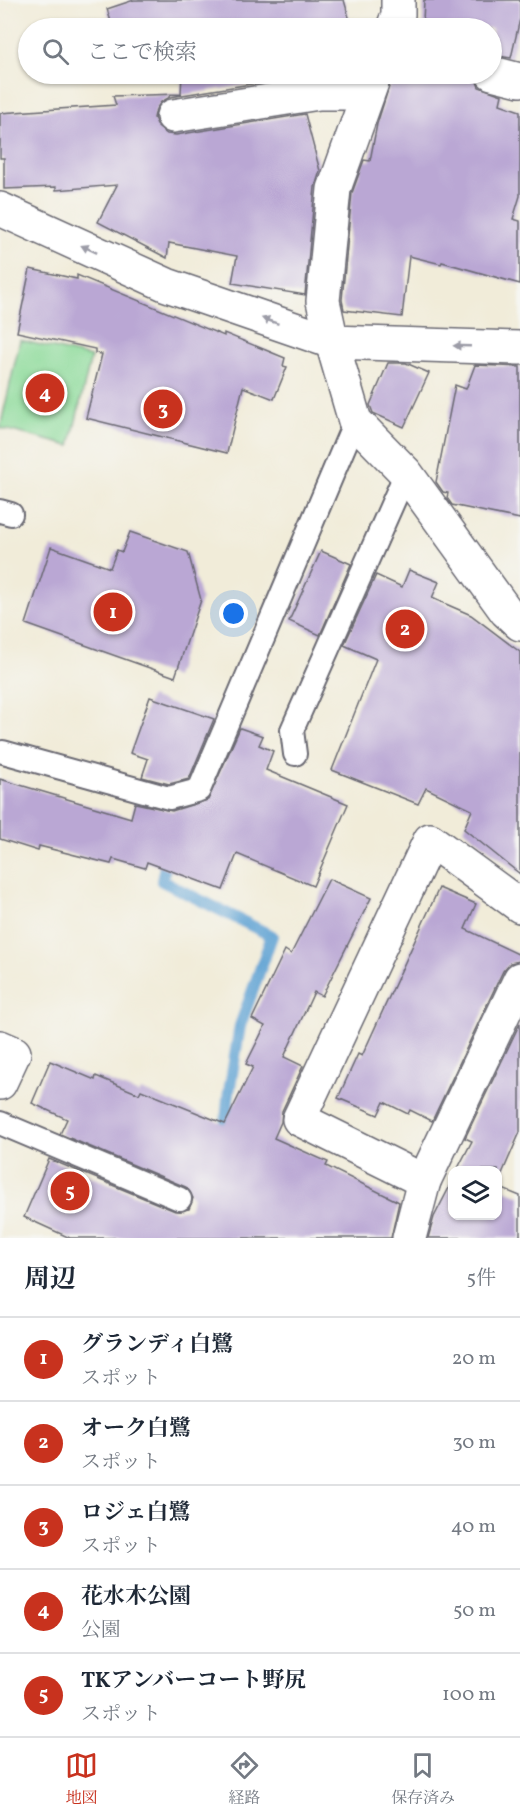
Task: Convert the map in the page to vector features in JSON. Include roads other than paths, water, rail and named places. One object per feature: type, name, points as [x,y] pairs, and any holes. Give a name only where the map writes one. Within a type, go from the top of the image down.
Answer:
[{"type":"street","points":[[397,18],[398,0]]},
{"type":"street","points":[[502,76],[520,80]]},
{"type":"street","points":[[173,116],[365,84]]},
{"type":"street","points":[[370,84],[333,189],[323,301],[332,342],[355,421],[406,473],[506,611],[520,624]]},
{"type":"street","points":[[0,208],[167,285],[332,342],[520,348]]},
{"type":"street","points":[[424,1181],[299,1119],[430,840],[520,906]]},
{"type":"street","points":[[409,1238],[424,1181],[520,979]]},
{"type":"street","points":[[0,1047],[14,1053],[0,1083]]},
{"type":"lane","points":[[3,752],[169,798],[199,790],[355,421]]},
{"type":"lane","points":[[295,754],[292,730],[406,473]]},
{"type":"lane","points":[[0,1123],[180,1198]]},
{"type":"waterway","points":[[168,852],[162,881],[272,936],[240,1026],[228,1098],[225,1138]]},
{"type":"place","name":"花水木公園","points":[[45,393]]},
{"type":"place","name":"ロジェ白鷺","points":[[163,409]]},
{"type":"place","name":"グランディ白鷺","points":[[113,612]]},
{"type":"place","name":"オーク白鷺","points":[[405,629]]},
{"type":"place","name":"TKアンバーコート野尻","points":[[70,1191]]}]
